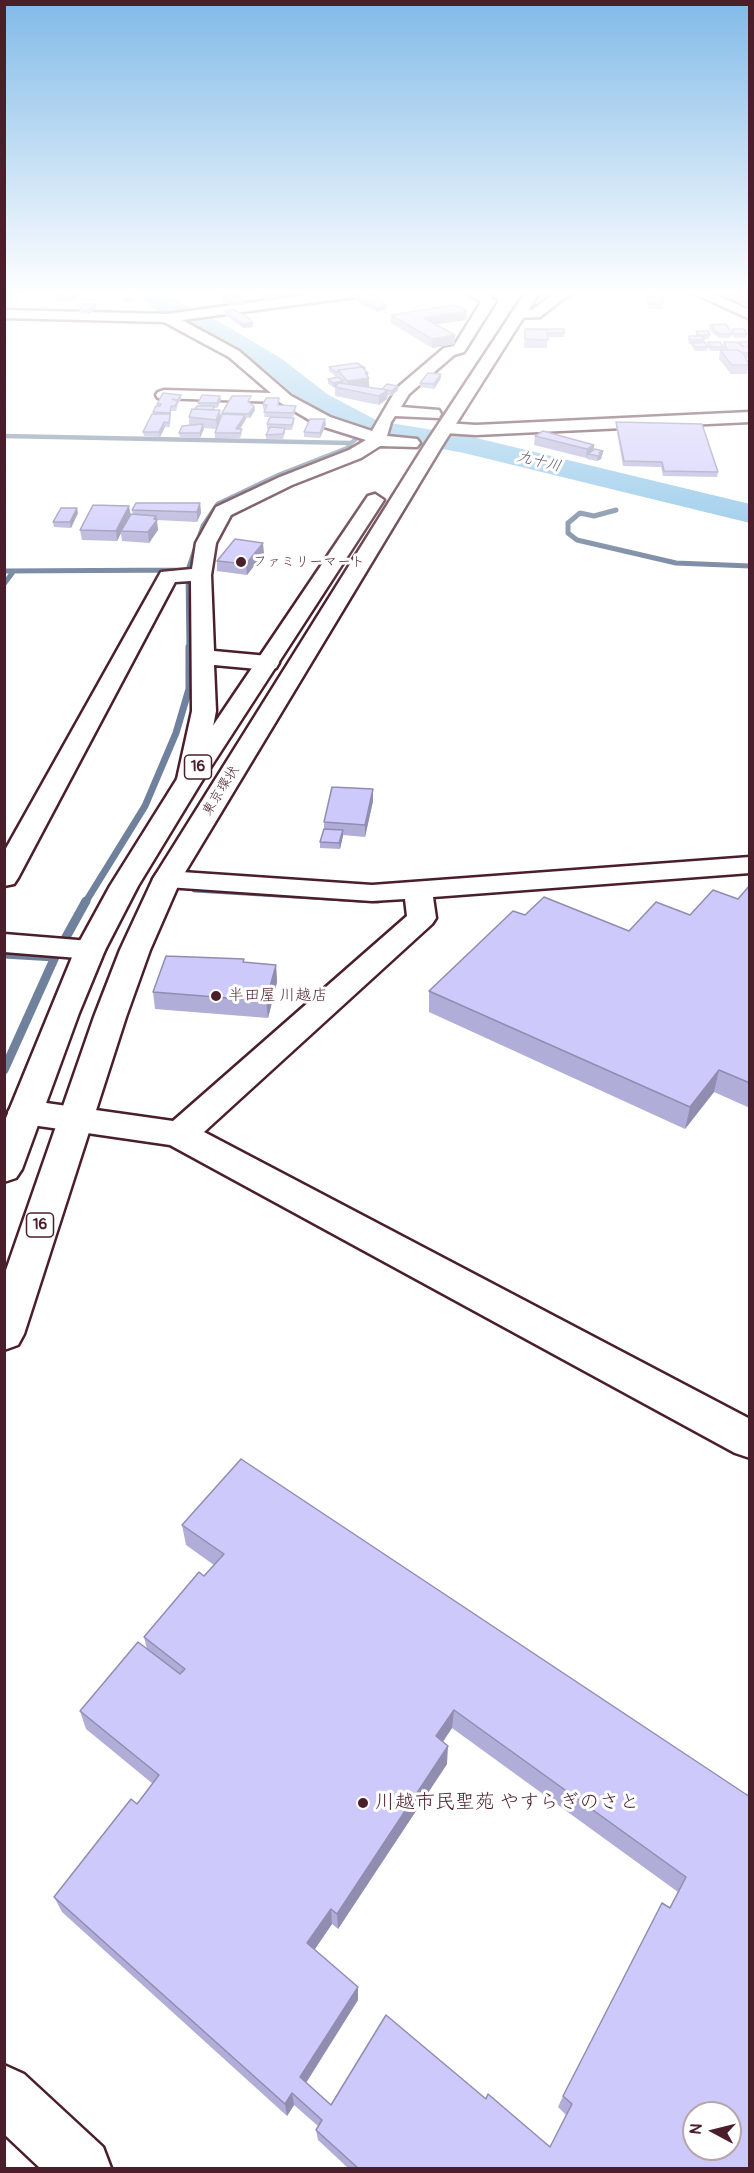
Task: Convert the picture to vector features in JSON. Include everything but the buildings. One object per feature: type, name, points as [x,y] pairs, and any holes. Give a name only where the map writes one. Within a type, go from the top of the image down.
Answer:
[{"type":"main road","points":[[281,394],[285,399],[334,425],[382,428],[430,439],[476,430],[750,417]]},
{"type":"main road","points":[[190,779],[204,711],[201,575],[206,543],[223,511],[286,481],[355,454],[382,428],[400,394]]},
{"type":"main road","name":"東京環状","points":[[4,1169],[90,950],[124,886],[190,779],[268,663],[461,394]]},
{"type":"main road","points":[[164,395],[285,399]]},
{"type":"main road","name":"東京環状","points":[[4,1334],[75,1116],[135,950],[167,879],[430,439],[436,409],[382,428]]},
{"type":"main road","points":[[4,878],[168,576],[201,575]]},
{"type":"main road","points":[[203,657],[268,663]]},
{"type":"main road","points":[[167,879],[420,897],[750,865]]},
{"type":"main road","points":[[178,1136],[422,918],[420,897]]},
{"type":"main road","points":[[4,943],[90,950]]},
{"type":"main road","points":[[25,1112],[75,1116],[178,1136],[750,1440]]},
{"type":"main road","points":[[4,2094],[79,2167]]},
{"type":"waterway","name":"九十川","points":[[310,394],[370,428],[464,444],[750,514]]},
{"type":"waterway","points":[[351,443],[370,428]]},
{"type":"waterway","points":[[4,436],[351,443]]},
{"type":"waterway","points":[[347,448],[351,443]]},
{"type":"waterway","points":[[188,570],[203,526],[218,504],[279,475],[347,448]]},
{"type":"waterway","points":[[616,510],[594,516],[580,513],[568,523],[568,533],[577,540],[676,563],[750,566]]},
{"type":"waterway","points":[[4,571],[188,570]]},
{"type":"waterway","points":[[188,570],[189,648]]},
{"type":"waterway","points":[[4,584],[13,572]]},
{"type":"waterway","points":[[85,903],[145,806],[176,733],[189,689],[189,648]]},
{"type":"waterway","points":[[195,889],[378,900]]},
{"type":"waterway","points":[[55,957],[86,901]]},
{"type":"waterway","points":[[4,954],[55,957]]},
{"type":"waterway","points":[[4,1070],[55,957]]},
{"type":"place","name":"ファミリーマート","points":[[241,562]]},
{"type":"place","name":"半田屋 川越店","points":[[216,996]]},
{"type":"place","name":"川越市民聖苑 やすらぎのさと","points":[[363,1803]]}]
